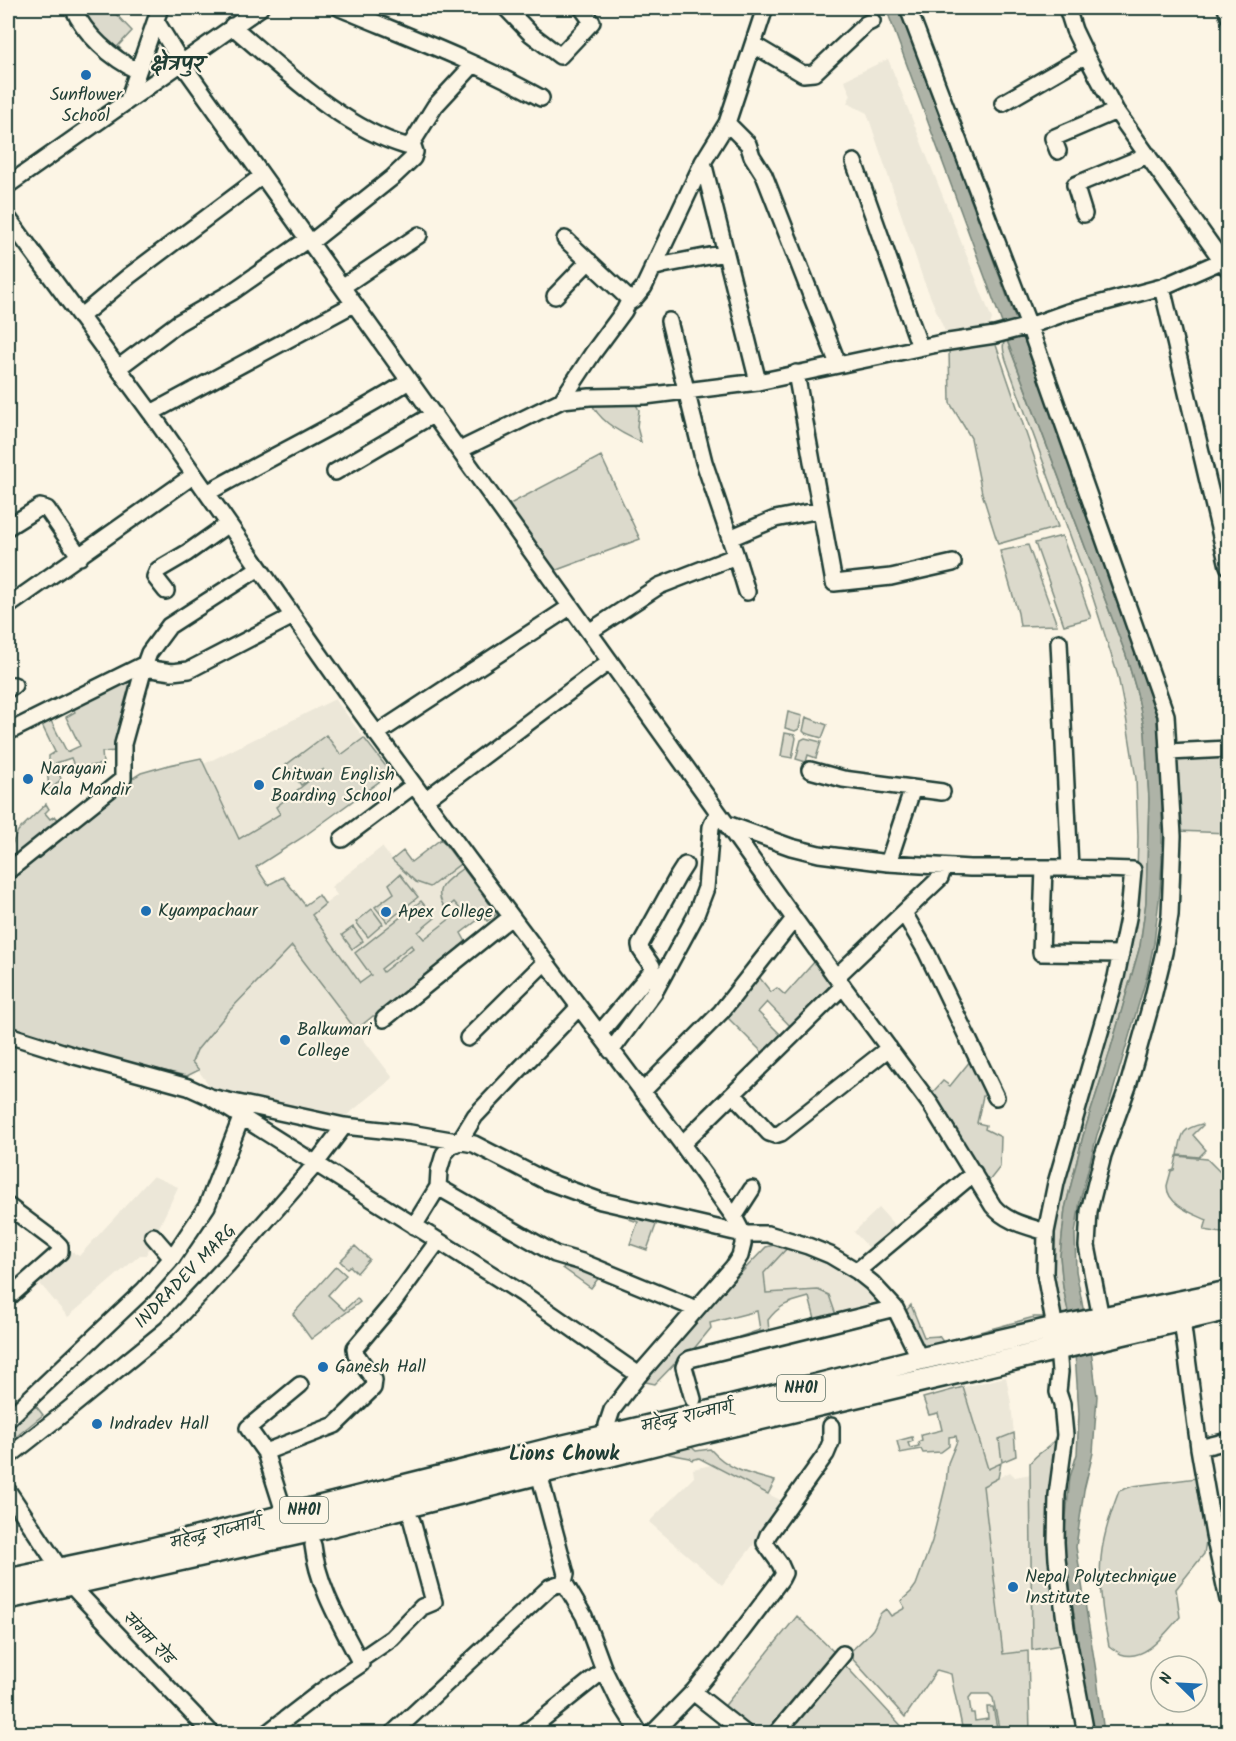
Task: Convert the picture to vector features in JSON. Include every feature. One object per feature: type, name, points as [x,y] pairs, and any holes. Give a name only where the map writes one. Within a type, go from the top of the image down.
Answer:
[{"type":"highway","name":"महेन्द्र राज्मार्ग्","points":[[8,1598],[132,1554],[285,1515],[536,1463],[1061,1337],[1098,1319],[1228,1292]]},
{"type":"highway","name":"महेन्द्र राज्मार्ग्","points":[[607,1446],[730,1407],[920,1359],[1061,1337],[1099,1341],[1228,1310]]},
{"type":"highway","name":"महेन्द्र राज्मार्ग्","points":[[8,1580],[65,1576],[309,1531],[536,1463]]},
{"type":"street","points":[[73,8],[77,18],[94,38],[125,65],[138,71]]},
{"type":"street","points":[[8,185],[260,8]]},
{"type":"street","points":[[340,8],[473,65],[541,98]]},
{"type":"street","points":[[506,8],[531,34],[560,56],[592,22],[582,8]]},
{"type":"street","points":[[562,400],[630,300],[634,299],[644,287],[703,162],[727,123],[765,8]]},
{"type":"street","points":[[908,8],[1027,326],[1166,715],[1173,836],[1170,915],[1152,1001],[1128,1086],[1103,1155],[1089,1211],[1087,1246],[1098,1319]]},
{"type":"street","points":[[460,450],[562,400],[645,396],[758,382],[920,347],[995,335],[1063,313],[1162,287],[1227,262],[1116,111],[1074,30],[1067,8]]},
{"type":"street","points":[[1226,8],[1228,15]]},
{"type":"street","points":[[128,100],[158,14]]},
{"type":"street","points":[[158,14],[181,62],[794,919],[940,1117],[999,1213],[1006,1218],[1046,1232]]},
{"type":"street","points":[[754,45],[803,74],[814,73],[872,21]]},
{"type":"street","points":[[232,26],[333,109],[390,142],[406,146],[412,143],[435,106],[473,65]]},
{"type":"street","points":[[1003,103],[1086,55]]},
{"type":"street","points":[[1058,151],[1053,138],[1116,111]]},
{"type":"street","points":[[727,123],[747,144],[764,175],[838,364]]},
{"type":"street","points":[[118,368],[178,323],[232,292],[309,241],[393,177],[413,158],[415,152],[412,143]]},
{"type":"street","points":[[1084,214],[1075,185],[1148,155]]},
{"type":"street","points":[[703,162],[758,382]]},
{"type":"street","points":[[854,162],[920,347]]},
{"type":"street","points":[[80,317],[129,276],[262,176]]},
{"type":"street","points":[[8,218],[151,413],[376,734],[734,1217],[742,1234],[743,1244],[740,1256],[612,1410],[607,1425],[607,1446]]},
{"type":"street","points":[[342,287],[419,235]]},
{"type":"street","points":[[565,239],[630,300]]},
{"type":"street","points":[[652,268],[725,253]]},
{"type":"street","points":[[555,296],[589,261]]},
{"type":"street","points":[[1162,287],[1228,566]]},
{"type":"street","points":[[151,413],[354,304]]},
{"type":"street","points":[[669,321],[704,462],[747,592]]},
{"type":"street","points":[[796,373],[834,583],[891,577],[953,562]]},
{"type":"street","points":[[207,493],[372,405],[409,381]]},
{"type":"street","points":[[335,472],[434,414]]},
{"type":"street","points":[[8,606],[194,475]]},
{"type":"street","points":[[8,527],[40,507],[44,507],[48,509],[80,556]]},
{"type":"street","points":[[730,538],[775,519],[820,510]]},
{"type":"street","points":[[166,591],[155,577],[158,570],[228,524]]},
{"type":"street","points":[[589,632],[658,586],[736,556]]},
{"type":"street","points":[[8,871],[123,779],[123,744],[144,666],[149,653],[169,626],[259,568]]},
{"type":"street","points":[[376,734],[570,607]]},
{"type":"street","points":[[8,732],[144,666],[172,672],[189,670],[293,616]]},
{"type":"street","points":[[1059,642],[1070,868]]},
{"type":"street","points":[[425,800],[610,661]]},
{"type":"street","points":[[1169,752],[1228,749]]},
{"type":"street","points":[[810,770],[843,779],[942,792]]},
{"type":"street","points":[[342,839],[414,785]]},
{"type":"street","points":[[888,862],[913,788]]},
{"type":"street","points":[[611,1051],[655,991],[695,917],[706,888],[711,827],[714,820],[723,819],[791,847],[819,854],[944,867],[1133,870],[1129,913],[1116,977],[1056,1183],[1046,1232],[1045,1274],[1061,1337],[1058,1392],[1062,1404],[1065,1435],[1057,1495],[1057,1559],[1068,1639],[1086,1734]]},
{"type":"street","points":[[599,1034],[651,972],[652,966],[640,945],[686,865]]},
{"type":"street","points":[[682,1144],[940,878],[944,867]]},
{"type":"street","points":[[1044,868],[1041,953],[1120,954]]},
{"type":"street","points":[[904,913],[926,951],[996,1097]]},
{"type":"street","points":[[384,1019],[511,917]]},
{"type":"street","points":[[642,1092],[721,1012],[794,919]]},
{"type":"street","points":[[468,1038],[545,963]]},
{"type":"street","points":[[414,1226],[438,1187],[439,1171],[444,1154],[451,1146],[459,1142],[475,1116],[579,1007]]},
{"type":"street","points":[[8,1035],[188,1087],[210,1097],[524,1294],[639,1375]]},
{"type":"street","points":[[733,1094],[769,1133],[775,1135],[781,1133],[889,1048]]},
{"type":"street","points":[[210,1097],[344,1126],[410,1133],[474,1144],[546,1181],[592,1198],[742,1234],[768,1234],[808,1246],[830,1255],[872,1283],[895,1308],[920,1359]]},
{"type":"street","points":[[8,1419],[144,1290],[172,1258],[207,1206],[241,1118]]},
{"type":"street","name":"INDRADEV MARG","points":[[8,1457],[167,1329],[228,1264],[315,1164],[344,1126]]},
{"type":"street","points":[[857,1271],[974,1173]]},
{"type":"street","points":[[438,1187],[555,1254],[582,1262],[696,1309]]},
{"type":"street","points":[[734,1217],[752,1189]]},
{"type":"street","points":[[8,1206],[60,1246],[60,1251],[8,1298]]},
{"type":"street","points":[[153,1236],[172,1258]]},
{"type":"street","points":[[265,1452],[335,1425],[373,1388],[374,1380],[356,1354],[355,1348],[392,1304],[438,1241]]},
{"type":"street","points":[[693,1399],[684,1367],[690,1359],[895,1308]]},
{"type":"street","points":[[1182,1320],[1199,1448],[1228,1600]]},
{"type":"street","points":[[285,1515],[265,1452],[249,1430],[249,1426],[300,1385]]},
{"type":"street","points":[[652,1734],[693,1692],[781,1579],[784,1573],[780,1564],[765,1543],[768,1535],[826,1454],[831,1442],[831,1426]]},
{"type":"street","points":[[1199,1448],[1228,1441]]},
{"type":"street","points":[[536,1463],[566,1574],[564,1582],[584,1616],[604,1670],[618,1699],[640,1734]]},
{"type":"street","name":"संगम रोड","points":[[8,1491],[65,1576],[88,1605],[209,1732]]},
{"type":"street","points":[[360,1660],[392,1638],[422,1607],[434,1602],[412,1521]]},
{"type":"street","points":[[266,1734],[327,1687],[362,1664],[318,1575],[313,1545]]},
{"type":"street","points":[[392,1734],[550,1587],[564,1582]]},
{"type":"street","points":[[776,1734],[843,1654]]},
{"type":"street","points":[[524,1734],[604,1670]]},
{"type":"street","points":[[693,1692],[746,1734]]},
{"type":"shaded area","points":[[77,8],[110,8],[132,31],[118,46],[126,55],[124,60],[114,53]]},
{"type":"shaded area","points":[[886,8],[899,8],[1017,323],[1003,326]]},
{"type":"shaded area","points":[[888,59],[992,319],[990,325],[946,334],[923,279],[867,113],[847,103],[851,95],[844,80]]},
{"type":"shaded area","points":[[1022,334],[1147,678],[1157,718],[1162,772],[1162,862],[1154,943],[1147,976],[1110,1101],[1097,1135],[1080,1201],[1075,1234],[1076,1271],[1086,1324],[1071,1327],[1060,1256],[1065,1209],[1083,1136],[1140,946],[1146,902],[1149,799],[1145,732],[1137,693],[1126,655],[1007,340]]},
{"type":"shaded area","points":[[1006,338],[1126,655],[1145,732],[1149,799],[1146,902],[1140,946],[1083,1136],[1065,1209],[1060,1256],[1063,1287],[1072,1330],[1067,1331],[1053,1300],[1050,1239],[1137,874],[1136,779],[1118,676],[1093,598],[1006,360],[1003,346]]},
{"type":"shaded area","points":[[992,343],[996,345],[1058,527],[998,544],[982,493],[971,438],[950,403],[949,348]]},
{"type":"shaded area","points":[[591,402],[635,403],[639,410],[637,427],[641,442],[605,421]]},
{"type":"shaded area","points":[[601,456],[640,539],[554,571],[508,505]]},
{"type":"shaded area","points":[[1062,536],[1091,618],[1064,625],[1035,543]]},
{"type":"shaded area","points":[[1028,545],[1057,625],[1020,626],[1000,551]]},
{"type":"shaded area","points":[[140,673],[117,751],[102,752],[103,764],[75,768],[71,758],[56,763],[61,779],[52,789],[49,789],[47,768],[49,756],[55,752],[41,723],[50,719],[67,752],[80,746],[66,717],[75,712],[73,708]]},
{"type":"shaded area","name":"Chitwan English Boarding School","points":[[335,699],[364,738],[277,806],[281,814],[238,840],[204,764]]},
{"type":"shaded area","points":[[788,712],[802,716],[799,729],[795,731],[785,728]]},
{"type":"shaded area","points":[[806,717],[827,725],[822,738],[803,731]]},
{"type":"shaded area","points":[[785,733],[795,735],[796,738],[792,758],[781,756]]},
{"type":"shaded area","name":"Kyampachaur","points":[[326,735],[341,755],[364,738],[391,773],[303,837],[256,867],[268,885],[283,877],[305,905],[319,895],[325,904],[312,915],[360,983],[371,975],[355,953],[421,901],[435,918],[418,932],[424,939],[461,910],[454,902],[446,909],[441,902],[440,890],[446,881],[463,868],[497,914],[487,921],[483,916],[461,933],[466,942],[459,947],[463,952],[384,1016],[373,1016],[356,1030],[292,946],[230,1010],[197,1050],[192,1062],[199,1070],[187,1076],[89,1054],[8,1026],[8,873],[117,788],[141,773],[201,758],[239,839],[280,814],[276,807],[324,769],[301,785],[286,765]],"holes":[[[411,945],[413,948],[383,972],[381,969]]]},
{"type":"shaded area","points":[[805,738],[821,742],[816,758],[808,755],[806,762],[796,759],[801,740]]},
{"type":"shaded area","points":[[1228,754],[1228,833],[1178,831],[1177,757]]},
{"type":"shaded area","points":[[46,804],[49,809],[45,813],[50,819],[55,816],[60,822],[19,855],[8,853],[18,831]]},
{"type":"shaded area","name":"Apex College","points":[[441,839],[481,893],[363,988],[312,914],[337,895],[331,887],[382,847],[392,860],[403,851],[411,862]]},
{"type":"shaded area","points":[[441,839],[460,864],[430,887],[416,882],[392,860],[403,851],[411,862]]},
{"type":"shaded area","points":[[400,874],[418,897],[387,922],[375,907],[394,893],[389,884]]},
{"type":"shaded area","points":[[372,909],[383,924],[368,937],[356,922]]},
{"type":"shaded area","points":[[353,927],[363,941],[352,949],[342,935]]},
{"type":"shaded area","name":"Balkumari College","points":[[292,946],[393,1078],[341,1120],[218,1093],[192,1062],[197,1050],[230,1010]]},
{"type":"shaded area","points":[[816,960],[834,986],[792,1028],[767,1002],[758,1012],[783,1037],[765,1055],[723,1013],[759,972],[761,975],[759,977],[771,992],[777,988],[785,995]]},
{"type":"shaded area","points":[[971,1060],[987,1093],[983,1096],[977,1123],[986,1125],[985,1129],[1001,1137],[1000,1167],[985,1186],[945,1120],[949,1117],[931,1094],[943,1081],[950,1086]]},
{"type":"shaded area","points":[[1202,1124],[1193,1135],[1206,1150],[1199,1157],[1178,1155],[1183,1134],[1190,1128]]},
{"type":"shaded area","points":[[1177,1156],[1207,1159],[1221,1173],[1228,1165],[1228,1234],[1204,1230],[1207,1220],[1182,1208],[1171,1198],[1167,1186]]},
{"type":"shaded area","points":[[153,1176],[178,1187],[146,1255],[140,1255],[68,1317],[36,1279],[69,1250],[79,1256]]},
{"type":"shaded area","points":[[879,1208],[897,1228],[872,1251],[854,1232]]},
{"type":"shaded area","points":[[631,1215],[657,1222],[647,1250],[630,1244],[638,1222],[629,1219]]},
{"type":"shaded area","points":[[778,1244],[788,1247],[764,1273],[766,1293],[818,1290],[829,1295],[837,1318],[816,1323],[809,1297],[791,1302],[777,1310],[768,1320],[769,1332],[740,1339],[739,1337],[760,1330],[757,1311],[710,1323],[711,1328],[692,1351],[685,1353],[655,1384],[641,1381],[766,1247]]},
{"type":"shaded area","points":[[355,1246],[369,1259],[357,1273],[340,1261]]},
{"type":"shaded area","points":[[788,1247],[838,1269],[862,1283],[884,1306],[837,1318],[818,1290],[766,1293],[764,1274]]},
{"type":"shaded area","points":[[567,1263],[600,1276],[591,1288],[563,1268]]},
{"type":"shaded area","points":[[336,1266],[346,1275],[328,1295],[344,1310],[357,1298],[360,1302],[311,1339],[293,1314]]},
{"type":"shaded area","points":[[911,1305],[924,1337],[939,1336],[943,1342],[1034,1317],[1043,1317],[1049,1321],[924,1351],[905,1312]]},
{"type":"shaded area","points":[[1091,1351],[1097,1396],[1093,1453],[1084,1490],[1076,1547],[1104,1733],[1093,1733],[1088,1712],[1065,1553],[1070,1477],[1077,1454],[1079,1414],[1075,1353]]},
{"type":"shaded area","points":[[1006,1377],[1016,1456],[988,1469],[964,1387]]},
{"type":"shaded area","points":[[963,1387],[988,1469],[1001,1463],[998,1478],[983,1486],[1003,1654],[1028,1651],[1030,1733],[1000,1733],[993,1698],[989,1694],[972,1694],[969,1698],[971,1713],[974,1713],[975,1721],[988,1719],[987,1707],[993,1707],[998,1733],[963,1733],[951,1674],[937,1670],[905,1717],[848,1654],[873,1629],[879,1616],[886,1609],[891,1616],[905,1608],[901,1601],[916,1585],[932,1541],[946,1484],[948,1463],[957,1441],[956,1436],[949,1437],[949,1446],[941,1452],[923,1453],[921,1449],[900,1453],[897,1441],[912,1437],[913,1441],[908,1443],[910,1448],[919,1446],[918,1442],[922,1440],[921,1435],[942,1430],[938,1413],[929,1415],[923,1398]]},
{"type":"shaded area","points":[[36,1406],[43,1415],[12,1440],[8,1432]]},
{"type":"shaded area","points":[[1059,1428],[1057,1464],[1066,1644],[1032,1650],[1030,1463],[1050,1445]]},
{"type":"shaded area","points":[[1014,1433],[1016,1456],[1002,1462],[999,1439]]},
{"type":"shaded area","points":[[687,1443],[696,1451],[710,1449],[732,1467],[775,1481],[768,1494],[699,1458],[692,1460],[669,1454],[667,1451]]},
{"type":"shaded area","points":[[711,1465],[786,1503],[722,1585],[649,1522],[694,1477],[693,1469]]},
{"type":"shaded area","name":"Nepal Polytechnique Institute","points":[[1010,1472],[1015,1477],[1031,1474],[1032,1650],[1003,1654],[983,1486]]},
{"type":"shaded area","points":[[1197,1478],[1207,1534],[1204,1554],[1176,1589],[1180,1617],[1162,1638],[1147,1650],[1130,1656],[1121,1654],[1109,1646],[1100,1580],[1104,1541],[1119,1491],[1133,1486]]},
{"type":"shaded area","points":[[797,1616],[835,1653],[769,1733],[754,1733],[723,1708]]},
{"type":"shaded area","points":[[843,1663],[908,1733],[785,1734]]},
{"type":"place","name":"Sunflower School","points":[[86,75]]},
{"type":"place","name":"Narayani Kala Mandir","points":[[28,779]]},
{"type":"place","name":"Chitwan English Boarding School","points":[[259,785]]},
{"type":"place","name":"Kyampachaur","points":[[146,911]]},
{"type":"place","name":"Apex College","points":[[386,912]]},
{"type":"place","name":"Balkumari College","points":[[285,1040]]},
{"type":"place","name":"Ganesh Hall","points":[[323,1367]]},
{"type":"place","name":"Indradev Hall","points":[[97,1424]]},
{"type":"place","name":"Nepal Polytechnique Institute","points":[[1013,1587]]},
{"type":"district","name":"क्षेत्रपुर","points":[[177,64]]},
{"type":"district","name":"Lions Chowk","points":[[564,1455]]}]
